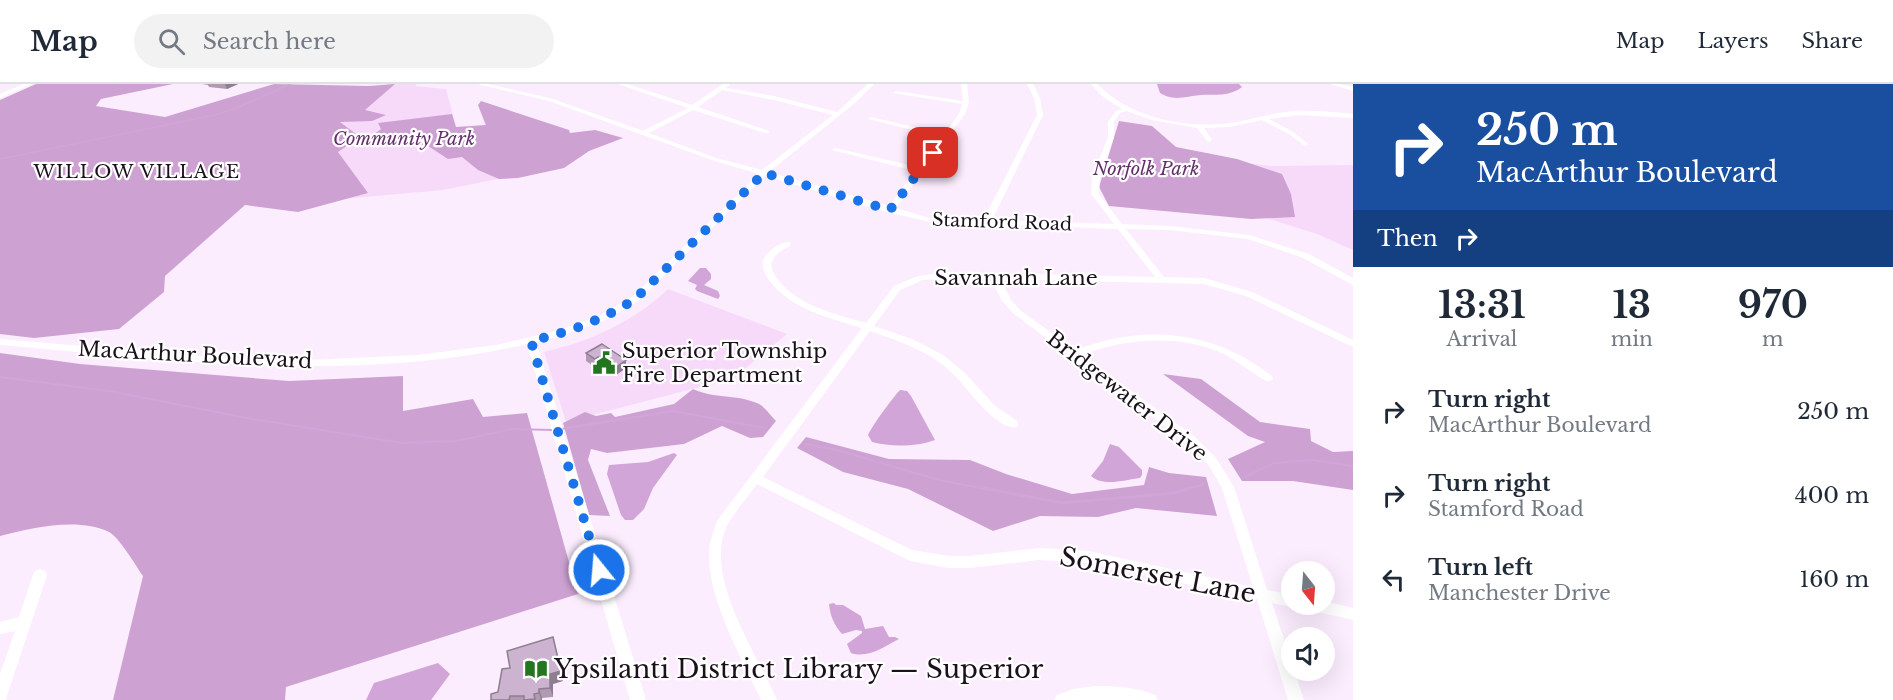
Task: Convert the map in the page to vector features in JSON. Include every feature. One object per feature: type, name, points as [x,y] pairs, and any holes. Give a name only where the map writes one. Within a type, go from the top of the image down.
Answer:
[{"type":"street","points":[[0,96],[29,84]]},
{"type":"street","name":"Stamford Road","points":[[480,84],[561,103],[714,159],[930,220],[1170,228],[1249,237],[1306,256],[1353,282]]},
{"type":"street","points":[[621,84],[767,132]]},
{"type":"street","points":[[640,90],[653,84]]},
{"type":"street","name":"MacArthur Boulevard","points":[[0,342],[224,361],[308,363],[417,358],[531,341],[587,325],[635,299],[764,173],[838,114],[871,84]]},
{"type":"street","points":[[890,210],[962,114],[966,103],[964,84]]},
{"type":"street","points":[[988,223],[988,218],[1013,165],[1040,115],[1037,98],[1030,84]]},
{"type":"street","points":[[1094,84],[1105,97],[1127,109],[1166,120],[1199,125],[1221,126],[1301,113],[1353,116]]},
{"type":"street","points":[[1333,84],[1353,89]]},
{"type":"street","points":[[643,134],[692,108],[725,86],[838,114]]},
{"type":"street","points":[[896,93],[966,103]]},
{"type":"street","points":[[1127,109],[1118,112],[1111,122],[1111,137],[1096,178],[1095,194],[1160,278]]},
{"type":"street","points":[[1263,118],[1291,133],[1305,144]]},
{"type":"street","points":[[871,119],[945,136]]},
{"type":"street","points":[[1199,125],[1209,140]]},
{"type":"street","points":[[835,150],[920,170]]},
{"type":"street","points":[[787,244],[770,254],[766,264],[770,276],[781,290],[803,304],[937,356],[961,373],[989,408],[1013,424]]},
{"type":"street","name":"Savannah Lane","points":[[769,700],[720,591],[715,552],[723,521],[891,294],[910,282],[934,276],[1160,278],[1204,281],[1239,290],[1353,344]]},
{"type":"street","name":"Bridgewater Drive","points":[[994,276],[1007,301],[1017,312],[1076,353],[1191,440],[1220,472],[1228,487],[1260,594],[1296,700]]},
{"type":"street","points":[[1076,353],[1118,339],[1190,341],[1234,354],[1268,378]]},
{"type":"street","points":[[531,341],[638,700]]},
{"type":"street","name":"Somerset Lane","points":[[755,478],[910,555],[949,562],[969,562],[1011,556],[1061,553],[1109,560],[1281,599]]},
{"type":"street","points":[[0,696],[40,575]]},
{"type":"street","points":[[1335,610],[1353,614]]},
{"type":"street","points":[[0,628],[24,622]]},
{"type":"street","points":[[1062,700],[1091,693],[1130,695],[1150,700]]},
{"type":"green space","points":[[36,84],[173,84],[101,99],[96,106],[165,117],[274,84],[369,86],[395,84],[365,110],[386,115],[372,121],[340,122],[360,137],[338,152],[368,193],[298,212],[245,205],[165,276],[164,292],[119,329],[34,338],[0,334],[0,100]]},
{"type":"green space","name":"Community Park","points":[[388,84],[417,84],[415,86],[446,89],[457,131],[487,132],[478,105],[597,142],[563,166],[443,190],[297,203],[232,204]]},
{"type":"green space","points":[[481,101],[569,130],[570,133],[595,130],[623,138],[589,151],[564,168],[518,178],[499,179],[478,170],[462,157],[448,159],[428,146],[406,142],[403,133],[386,139],[371,137],[381,129],[378,123],[452,114],[456,127],[486,125],[478,105]]},
{"type":"green space","name":"Norfolk Park","points":[[1119,121],[1152,126],[1176,147],[1237,159],[1282,174],[1291,194],[1295,217],[1251,219],[1109,206],[1099,187]]},
{"type":"green space","points":[[1174,147],[1227,161],[1271,166],[1353,165],[1353,250],[1317,234],[1256,215]]},
{"type":"green space","points":[[668,289],[787,334],[734,378],[566,422],[544,352],[611,329],[655,301]]},
{"type":"green space","points":[[0,353],[80,364],[289,381],[403,376],[403,411],[473,399],[483,417],[527,413],[578,594],[286,687],[285,700],[113,700],[143,576],[118,540],[109,532],[97,528],[83,525],[55,525],[0,536]]},
{"type":"green space","points":[[1163,374],[1201,379],[1260,422],[1310,429],[1311,441],[1333,452],[1353,451],[1353,490],[1293,481],[1242,481],[1228,459],[1265,442],[1248,436]]},
{"type":"green space","points":[[693,389],[751,401],[766,409],[776,421],[763,437],[750,438],[722,426],[684,444],[607,453],[591,449],[588,460],[610,516],[589,515],[563,423],[585,412],[596,416],[611,413],[615,417],[674,404]]},
{"type":"green space","points":[[806,437],[889,459],[970,460],[1006,474],[1072,494],[1144,485],[1149,467],[1169,473],[1206,477],[1217,516],[1136,508],[1098,517],[1040,516],[993,531],[908,489],[843,472],[797,448]]},
{"type":"shaded area","points":[[1157,84],[1239,84],[1242,87],[1227,94],[1175,98],[1160,93]]},
{"type":"shaded area","points":[[700,268],[706,268],[711,274],[711,279],[704,285],[718,291],[720,296],[718,299],[697,291],[695,289],[697,285],[688,281]]},
{"type":"shaded area","points":[[900,390],[907,391],[911,396],[935,440],[903,446],[872,442],[868,435],[870,431]]},
{"type":"shaded area","points":[[1110,444],[1119,447],[1142,470],[1140,478],[1108,482],[1091,476],[1103,461]]},
{"type":"shaded area","points":[[674,453],[677,455],[653,488],[644,509],[633,520],[625,520],[621,515],[607,474],[609,465],[648,462]]},
{"type":"shaded area","points":[[829,604],[843,605],[861,616],[865,629],[883,626],[889,637],[899,639],[870,653],[851,653],[847,644],[862,631],[856,630],[842,634],[830,612]]},
{"type":"shaded area","points":[[438,663],[450,674],[431,700],[366,700],[374,683]]},
{"type":"building","points":[[602,344],[626,360],[615,368],[598,357],[595,359],[586,353]]},
{"type":"building","name":"Ypsilanti District Library — Superior","points":[[553,637],[561,671],[550,674],[550,688],[539,689],[539,693],[534,694],[535,699],[524,700],[524,696],[510,696],[509,700],[491,700],[491,694],[498,692],[502,669],[510,668],[507,651]]},
{"type":"waterway","points":[[0,159],[215,115],[237,108],[290,84]]},
{"type":"waterway","points":[[0,377],[109,391],[252,419],[402,443],[457,441],[511,429],[552,430]]},
{"type":"waterway","points":[[561,429],[673,411],[765,428]]},
{"type":"waterway","points":[[806,444],[837,450],[939,480],[991,490]]},
{"type":"waterway","points":[[1245,477],[1274,463],[1312,460],[1353,466]]},
{"type":"waterway","points":[[1185,490],[1204,484]]},
{"type":"waterway","points":[[983,488],[1062,503],[1174,493],[1190,488]]},
{"type":"place","name":"Superior Township Fire Department","points":[[604,363]]},
{"type":"place","name":"Ypsilanti District Library — Superior","points":[[536,669]]},
{"type":"district","name":"WILLOW VILLAGE","points":[[137,172]]},
{"type":"route","points":[[599,570],[531,341],[587,325],[635,299],[764,173],[890,210],[933,153]]}]
